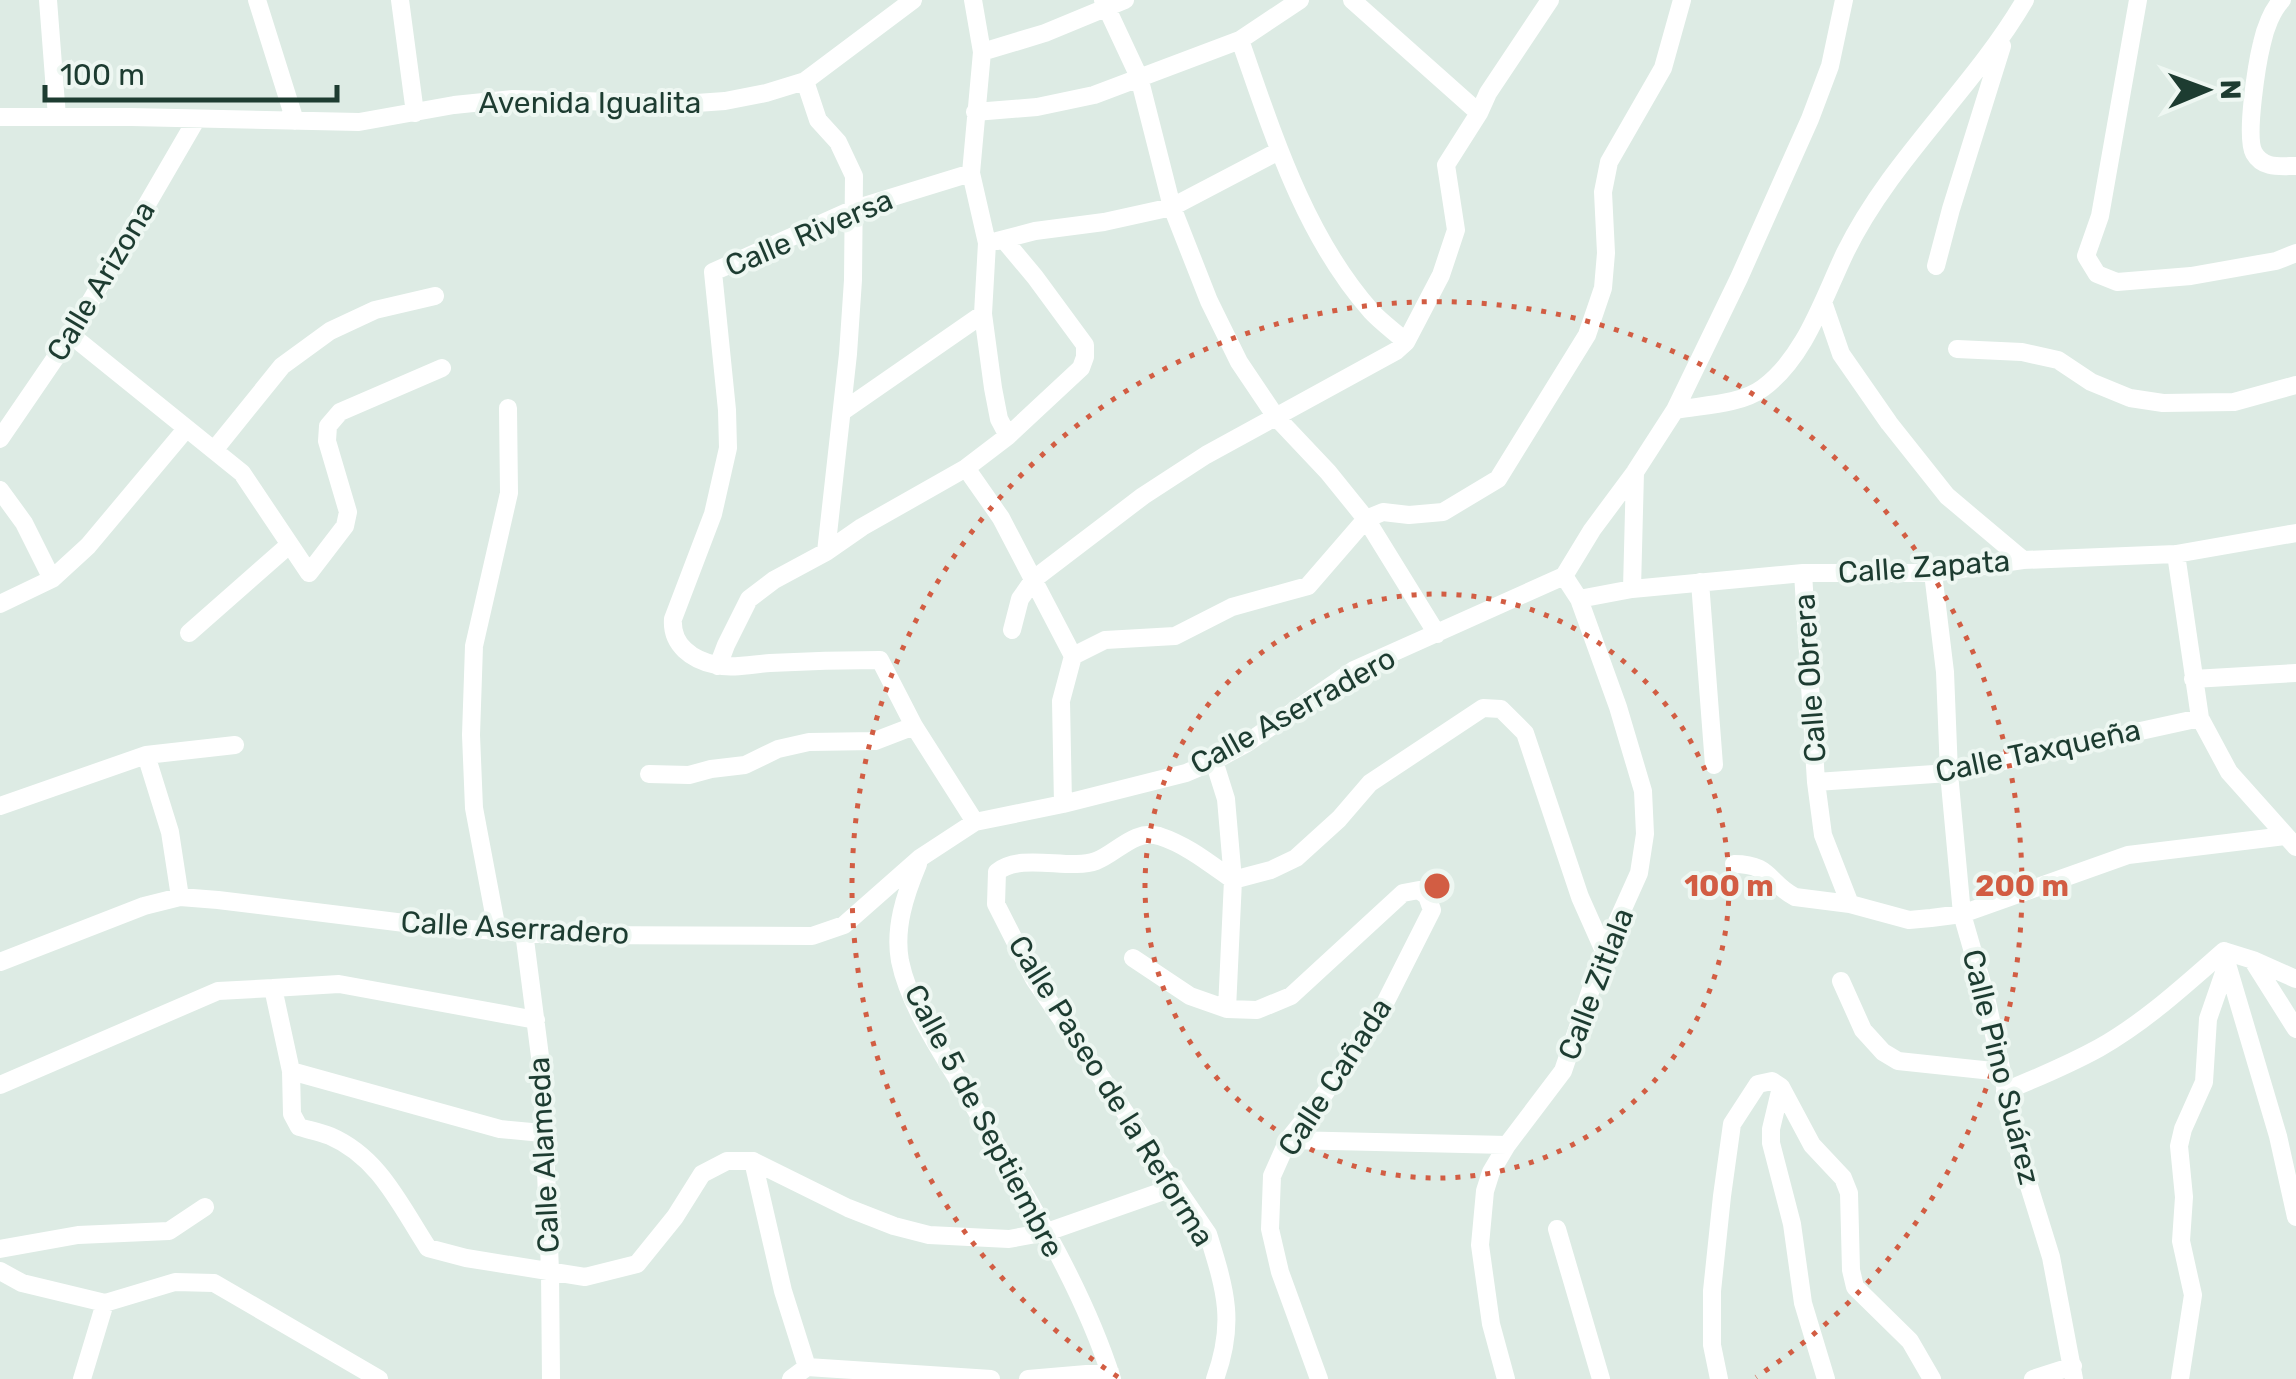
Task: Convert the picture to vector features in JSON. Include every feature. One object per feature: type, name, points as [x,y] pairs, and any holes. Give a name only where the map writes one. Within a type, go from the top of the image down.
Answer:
[{"type":"street","points":[[48,0],[57,118]]},
{"type":"street","points":[[258,0],[295,121]]},
{"type":"street","points":[[400,0],[415,113]]},
{"type":"street","name":"Avenida Igualita","points":[[0,117],[359,122],[454,104],[513,99],[682,104],[725,101],[805,81],[912,0]]},
{"type":"street","points":[[973,0],[982,52],[971,173],[995,241],[1035,277],[1084,345],[1086,357],[1081,368],[1008,436],[966,468],[774,580],[749,600],[718,666],[880,660],[914,726],[975,822]]},
{"type":"street","points":[[982,52],[1045,33],[1104,4],[1124,0]]},
{"type":"street","points":[[975,112],[1094,95],[1240,40],[1300,0]]},
{"type":"street","points":[[1352,0],[1480,114]]},
{"type":"street","points":[[1012,630],[1020,599],[1034,579],[1142,496],[1206,455],[1406,342],[1441,275],[1456,230],[1446,166],[1480,114],[1488,93],[1550,0]]},
{"type":"street","points":[[1073,656],[1105,640],[1175,636],[1232,607],[1308,586],[1366,518],[1383,512],[1443,512],[1498,479],[1586,335],[1602,288],[1606,253],[1603,192],[1609,162],[1664,68],[1682,0]]},
{"type":"street","points":[[1579,599],[1564,576],[1675,410],[1810,119],[1830,66],[1844,0]]},
{"type":"street","points":[[1675,410],[1738,400],[1762,390],[1791,360],[1884,186],[2007,31],[2025,0]]},
{"type":"street","points":[[2138,0],[2100,216],[2086,256],[2097,274],[2117,282],[2191,276],[2296,254]]},
{"type":"street","points":[[2282,0],[2262,40],[2250,139],[2252,150],[2262,162],[2296,166]]},
{"type":"street","points":[[1104,4],[1139,78],[1172,206],[1238,362],[1276,417],[1366,518],[1437,634]]},
{"type":"street","points":[[1936,266],[2007,31]]},
{"type":"street","points":[[1240,40],[1278,151],[1339,270],[1373,314],[1406,342]]},
{"type":"street","points":[[805,81],[818,120],[838,142],[854,176],[853,280],[826,552]]},
{"type":"street","name":"Calle Arizona","points":[[0,438],[71,335],[196,120]]},
{"type":"street","points":[[995,241],[1172,206],[1278,151]]},
{"type":"street","name":"Calle Riversa","points":[[718,666],[690,655],[672,632],[672,620],[713,514],[728,448],[714,272],[854,209],[971,173]]},
{"type":"street","points":[[995,241],[983,314],[999,420],[1008,436]]},
{"type":"street","points":[[215,449],[282,366],[330,330],[375,310],[435,296]]},
{"type":"street","points":[[1823,302],[1842,354],[1889,424],[1946,496],[2023,560]]},
{"type":"street","points":[[843,411],[983,314]]},
{"type":"street","points":[[71,335],[242,473],[309,573],[346,526],[348,512],[327,442],[328,426],[340,412],[442,368]]},
{"type":"street","points":[[1957,349],[2022,352],[2058,360],[2091,382],[2130,398],[2163,403],[2234,402],[2296,384]]},
{"type":"street","points":[[498,930],[474,808],[471,735],[474,646],[509,493],[508,408]]},
{"type":"street","points":[[0,604],[52,580],[88,546],[186,429]]},
{"type":"street","points":[[966,468],[1000,518],[1073,656],[1061,700],[1063,804]]},
{"type":"street","points":[[1632,589],[1634,472]]},
{"type":"street","points":[[0,490],[24,523],[52,580]]},
{"type":"street","name":"Calle Zapata","points":[[1579,599],[1632,589],[1803,573],[1933,572],[2023,560],[2176,554],[2296,533]]},
{"type":"street","points":[[190,633],[288,546]]},
{"type":"street","points":[[2176,554],[2200,718],[2229,772],[2291,841]]},
{"type":"street","name":"Calle Pino Suárez","points":[[1933,572],[1945,672],[1949,773],[1962,914],[1986,997],[2020,1157],[2051,1257],[2074,1372]]},
{"type":"street","name":"Calle Obrera","points":[[1803,573],[1823,835],[1850,904]]},
{"type":"street","name":"Calle Aserradero","points":[[0,962],[144,906],[180,898],[437,926],[563,935],[812,936],[844,925],[920,858],[975,822],[1063,804],[1214,761],[1354,670],[1564,576]]},
{"type":"street","points":[[1700,582],[1714,765]]},
{"type":"street","name":"Calle Zitlala","points":[[1506,1379],[1491,1324],[1480,1245],[1485,1191],[1507,1145],[1563,1071],[1604,952],[1639,873],[1645,834],[1643,790],[1579,599]]},
{"type":"street","points":[[2193,679],[2296,672]]},
{"type":"street","points":[[1233,880],[1271,870],[1296,858],[1339,819],[1370,783],[1483,708],[1502,709],[1524,733],[1580,897],[1604,952]]},
{"type":"street","name":"Calle Taxqueña","points":[[1816,782],[1949,773],[2200,718]]},
{"type":"street","points":[[649,774],[689,775],[745,765],[778,749],[809,742],[875,741],[914,726]]},
{"type":"street","points":[[0,806],[146,755],[235,745]]},
{"type":"street","points":[[146,755],[170,832],[180,898]]},
{"type":"street","points":[[1133,958],[1190,996],[1226,1009],[1233,880],[1226,798],[1214,761]]},
{"type":"street","name":"Calle Paseo de la Reforma","points":[[1215,1379],[1224,1354],[1228,1322],[1223,1282],[1208,1234],[1034,979],[996,904],[997,872],[1019,863],[1094,862],[1143,835],[1157,836],[1190,850],[1233,880]]},
{"type":"street","points":[[1734,864],[1762,869],[1795,897],[1850,904],[1909,920],[1962,914],[2128,856],[2291,841]]},
{"type":"street","name":"Calle 5 de Septiembre","points":[[920,858],[906,891],[900,920],[900,961],[918,1010],[1047,1232],[1090,1319],[1111,1376]]},
{"type":"street","name":"Calle Cañada","points":[[1226,1009],[1257,1010],[1291,996],[1403,892],[1419,890],[1428,896],[1432,910],[1384,1008],[1288,1140],[1272,1176],[1270,1228],[1280,1272],[1319,1379]]},
{"type":"street","name":"Calle Alameda","points":[[524,932],[542,1072],[551,1379]]},
{"type":"street","points":[[2226,958],[2278,1136],[2296,1216]]},
{"type":"street","points":[[2180,1379],[2193,1295],[2180,1241],[2184,1197],[2179,1146],[2204,1082],[2208,1020],[2226,958]]},
{"type":"street","points":[[1841,982],[1863,1030],[1898,1062],[2004,1082],[2060,1068],[2102,1046],[2226,958],[2253,960],[2296,979]]},
{"type":"street","points":[[2253,960],[2296,1029]]},
{"type":"street","points":[[0,1085],[218,991],[339,984],[536,1020]]},
{"type":"street","points":[[273,988],[291,1070],[292,1114],[299,1127],[329,1136],[364,1156],[388,1182],[428,1248],[466,1258],[585,1276],[636,1264],[675,1216],[702,1174],[727,1162],[753,1161],[894,1226],[929,1234],[1009,1239],[1047,1232],[1175,1188]]},
{"type":"street","points":[[291,1070],[500,1129],[542,1133]]},
{"type":"street","points":[[1719,1379],[1712,1345],[1712,1291],[1732,1124],[1758,1084],[1772,1081],[1781,1086],[1812,1145],[1842,1178],[1849,1193],[1851,1270],[1856,1287],[1910,1341],[1932,1379]]},
{"type":"street","points":[[1781,1086],[1770,1128],[1771,1142],[1792,1224],[1803,1303],[1826,1379]]},
{"type":"street","points":[[1288,1140],[1507,1145]]},
{"type":"street","points":[[753,1161],[783,1291],[807,1367]]},
{"type":"street","points":[[0,1249],[78,1235],[170,1231],[205,1207]]},
{"type":"street","points":[[1558,1229],[1601,1379]]},
{"type":"street","points":[[0,1271],[22,1283],[105,1303],[174,1282],[214,1283],[379,1379]]},
{"type":"street","points":[[82,1379],[105,1303]]},
{"type":"street","points":[[791,1379],[807,1367],[992,1379]]},
{"type":"street","points":[[2034,1379],[2074,1372]]},
{"type":"street","points":[[1028,1379],[1111,1376]]}]
